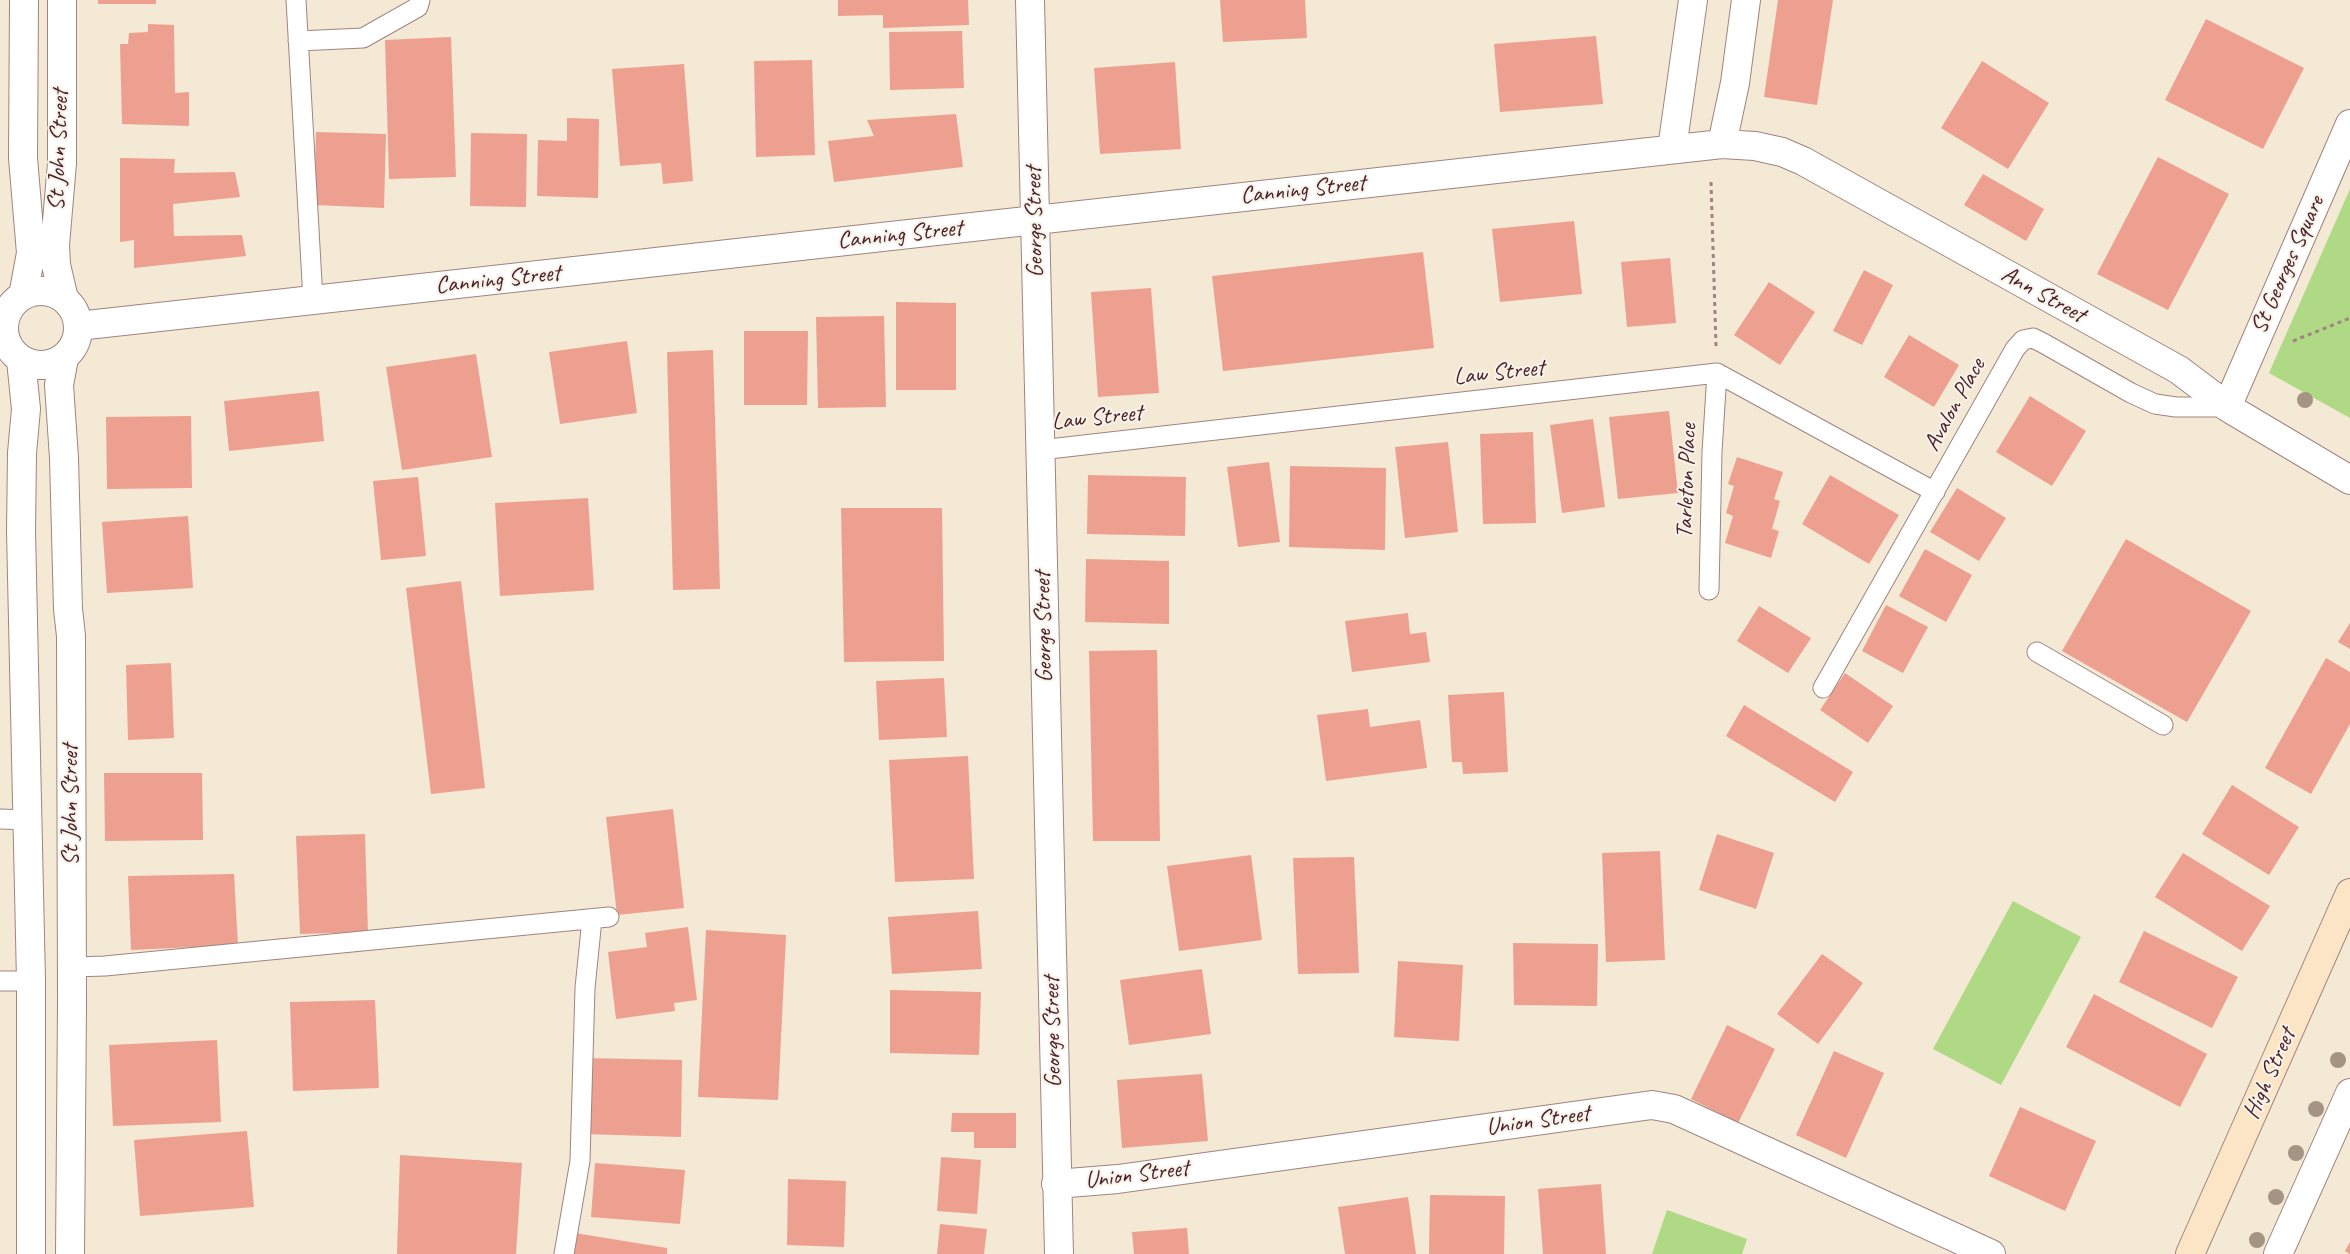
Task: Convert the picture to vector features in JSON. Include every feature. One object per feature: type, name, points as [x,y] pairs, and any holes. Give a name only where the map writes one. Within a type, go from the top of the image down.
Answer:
[{"type":"main road","name":"High Street","points":[[2190,1254],[2350,893]]},
{"type":"street","name":"St John Street","points":[[23,296],[31,253],[23,158],[24,0]]},
{"type":"street","name":"St John Street","points":[[62,0],[62,163],[55,244],[56,265],[64,299]]},
{"type":"street","name":"George Street","points":[[1030,0],[1058,1254]]},
{"type":"street","points":[[1672,149],[1693,0]]},
{"type":"street","points":[[1722,144],[1735,83],[1746,0]]},
{"type":"street","name":"St Georges Square","points":[[2227,406],[2350,124]]},
{"type":"street","points":[[23,129],[62,128]]},
{"type":"street","name":"Canning Street","points":[[78,326],[1722,144]]},
{"type":"street","name":"Ann Street","points":[[1722,144],[1755,146],[1782,152],[1803,161],[2193,379],[2227,406],[2350,480]]},
{"type":"street","points":[[44,291],[64,299],[72,306],[78,326],[77,338],[72,349],[64,358],[54,364],[42,366],[21,360],[12,352],[2,332],[8,311],[23,296],[44,291]]},
{"type":"street","name":"St John Street","points":[[64,358],[59,385],[65,474],[68,609],[71,636],[72,975],[70,1254]]},
{"type":"street","name":"St John Street","points":[[21,360],[26,409],[21,531],[31,981],[31,1254]]},
{"type":"street","points":[[22,475],[65,474]]},
{"type":"street","points":[[28,820],[71,821]]},
{"type":"street","points":[[31,981],[72,975]]},
{"type":"street","points":[[2278,1254],[2350,1094]]},
{"type":"street","name":"Union Street","points":[[1056,1184],[1118,1179],[1652,1105],[1674,1109],[1991,1254]]},
{"type":"lane","points":[[296,0],[312,300]]},
{"type":"lane","points":[[298,40],[364,38],[418,7],[420,0]]},
{"type":"lane","name":"Avalon Place","points":[[1823,688],[2019,342],[2028,338],[2043,342],[2145,400],[2156,404],[2176,407],[2227,406]]},
{"type":"lane","points":[[1717,373],[1935,492]]},
{"type":"lane","name":"Law Street","points":[[1040,450],[1717,373]]},
{"type":"lane","name":"Tarleton Place","points":[[1709,590],[1712,452],[1717,373]]},
{"type":"lane","points":[[2176,407],[2193,379]]},
{"type":"lane","points":[[2037,652],[2162,725]]},
{"type":"lane","points":[[0,819],[28,820]]},
{"type":"lane","points":[[72,975],[114,965],[600,918],[585,988],[580,1162],[564,1254]]},
{"type":"lane","points":[[0,981],[31,981]]},
{"type":"path","points":[[1712,182],[1717,373]]},
{"type":"path","points":[[2289,344],[2294,339],[2350,318]]},
{"type":"green space","points":[[2350,189],[2350,418],[2269,373]]},
{"type":"green space","points":[[2013,901],[2081,937],[2001,1085],[1933,1049]]},
{"type":"green space","points":[[1667,1210],[1747,1239],[1742,1254],[1652,1254]]},
{"type":"building","points":[[98,0],[156,0],[156,4],[98,4]]},
{"type":"building","points":[[838,0],[968,0],[969,25],[883,28],[883,15],[838,16]]},
{"type":"building","points":[[1220,0],[1305,0],[1307,38],[1223,42]]},
{"type":"building","points":[[1778,0],[1833,0],[1817,105],[1764,97]]},
{"type":"building","points":[[2206,19],[2304,68],[2263,149],[2165,100]]},
{"type":"building","points":[[148,24],[174,25],[175,93],[189,92],[189,126],[122,124],[120,44],[128,44],[129,33],[148,32]]},
{"type":"building","points":[[962,31],[964,88],[890,90],[889,32]]},
{"type":"building","points":[[1596,36],[1603,104],[1500,112],[1494,44]]},
{"type":"building","points":[[451,37],[456,177],[389,179],[385,40]]},
{"type":"building","points":[[812,60],[815,155],[756,157],[754,61]]},
{"type":"building","points":[[1982,61],[2049,103],[2008,169],[1941,128]]},
{"type":"building","points":[[1175,62],[1181,149],[1100,154],[1094,68]]},
{"type":"building","points":[[684,64],[693,181],[663,184],[661,163],[620,166],[612,69]]},
{"type":"building","points":[[956,114],[963,167],[834,182],[828,141],[874,136],[867,120]]},
{"type":"building","points":[[567,118],[599,119],[598,198],[537,196],[538,140],[567,141]]},
{"type":"building","points":[[316,132],[386,134],[384,208],[314,205]]},
{"type":"building","points":[[471,133],[527,134],[526,207],[470,206]]},
{"type":"building","points":[[2158,157],[2229,194],[2168,310],[2097,274]]},
{"type":"building","points":[[120,158],[175,159],[174,173],[235,172],[240,197],[173,204],[174,236],[242,235],[246,256],[134,268],[134,240],[120,242]]},
{"type":"building","points":[[1983,174],[2044,209],[2026,241],[1964,205]]},
{"type":"building","points":[[1574,221],[1582,294],[1500,302],[1492,229]]},
{"type":"building","points":[[1423,252],[1434,348],[1223,371],[1212,276]]},
{"type":"building","points":[[1670,258],[1676,323],[1627,327],[1621,262]]},
{"type":"building","points":[[1864,270],[1893,285],[1862,345],[1833,331]]},
{"type":"building","points":[[1769,282],[1815,312],[1780,365],[1734,335]]},
{"type":"building","points":[[1151,288],[1159,393],[1098,397],[1091,292]]},
{"type":"building","points":[[896,302],[956,303],[956,390],[896,390]]},
{"type":"building","points":[[884,316],[886,407],[818,408],[816,317]]},
{"type":"building","points":[[744,331],[808,331],[807,405],[744,405]]},
{"type":"building","points":[[1909,335],[1959,365],[1934,407],[1884,377]]},
{"type":"building","points":[[627,341],[637,413],[560,424],[549,352]]},
{"type":"building","points":[[713,350],[720,589],[673,590],[667,352]]},
{"type":"building","points":[[476,354],[492,457],[402,470],[386,367]]},
{"type":"building","points":[[319,391],[324,441],[229,451],[224,401]]},
{"type":"building","points":[[2030,396],[2086,431],[2052,486],[1996,452]]},
{"type":"building","points":[[1669,411],[1678,493],[1618,499],[1609,417]]},
{"type":"building","points":[[191,416],[192,488],[107,489],[106,417]]},
{"type":"building","points":[[1593,419],[1605,507],[1562,513],[1550,425]]},
{"type":"building","points":[[1533,432],[1536,523],[1483,524],[1480,434]]},
{"type":"building","points":[[1448,442],[1458,532],[1405,538],[1395,447]]},
{"type":"building","points":[[1737,457],[1783,472],[1774,499],[1780,501],[1772,529],[1779,531],[1771,558],[1725,543],[1733,516],[1726,513],[1734,486],[1728,484]]},
{"type":"building","points":[[1269,462],[1280,542],[1238,547],[1227,467]]},
{"type":"building","points":[[1290,466],[1386,468],[1385,550],[1289,547]]},
{"type":"building","points":[[1088,475],[1186,477],[1185,536],[1087,534]]},
{"type":"building","points":[[1830,475],[1899,515],[1869,564],[1802,524]]},
{"type":"building","points":[[418,477],[426,556],[381,560],[373,481]]},
{"type":"building","points":[[1957,488],[2006,518],[1979,561],[1930,532]]},
{"type":"building","points":[[588,498],[594,590],[500,596],[495,503]]},
{"type":"building","points":[[841,508],[942,508],[944,661],[844,662]]},
{"type":"building","points":[[188,516],[193,588],[107,593],[102,522]]},
{"type":"building","points":[[2126,539],[2251,611],[2187,722],[2062,651]]},
{"type":"building","points":[[1925,549],[1972,575],[1946,622],[1899,596]]},
{"type":"building","points":[[1086,559],[1169,561],[1169,624],[1085,622]]},
{"type":"building","points":[[461,581],[485,788],[431,794],[406,588]]},
{"type":"building","points":[[1886,605],[1928,627],[1903,673],[1862,651]]},
{"type":"building","points":[[1759,606],[1811,638],[1788,673],[1737,641]]},
{"type":"building","points":[[1408,613],[1410,634],[1426,632],[1430,662],[1352,672],[1345,621]]},
{"type":"building","points":[[2350,623],[2350,649],[2338,642]]},
{"type":"building","points":[[1157,650],[1160,841],[1093,841],[1089,651]]},
{"type":"building","points":[[2326,658],[2350,672],[2350,724],[2311,794],[2265,768]]},
{"type":"building","points":[[171,663],[174,738],[128,740],[126,665]]},
{"type":"building","points":[[1845,673],[1893,706],[1868,743],[1820,710]]},
{"type":"building","points":[[944,678],[947,737],[879,740],[876,681]]},
{"type":"building","points":[[1504,692],[1508,772],[1463,774],[1462,762],[1452,762],[1448,695]]},
{"type":"building","points":[[1744,705],[1853,772],[1835,802],[1726,736]]},
{"type":"building","points":[[1368,709],[1370,727],[1420,720],[1427,768],[1326,781],[1317,715]]},
{"type":"building","points":[[968,756],[974,879],[895,882],[889,760]]},
{"type":"building","points":[[104,773],[202,773],[203,840],[105,841]]},
{"type":"building","points":[[2232,785],[2299,827],[2269,875],[2202,834]]},
{"type":"building","points":[[673,809],[684,908],[617,915],[606,817]]},
{"type":"building","points":[[365,834],[368,932],[300,934],[296,836]]},
{"type":"building","points":[[1717,834],[1774,853],[1756,909],[1699,890]]},
{"type":"building","points":[[1660,851],[1665,960],[1606,962],[1602,853]]},
{"type":"building","points":[[2183,853],[2270,906],[2242,951],[2155,897]]},
{"type":"building","points":[[1251,855],[1262,940],[1179,951],[1167,866]]},
{"type":"building","points":[[1354,857],[1359,973],[1298,974],[1293,858]]},
{"type":"building","points":[[234,874],[238,945],[131,950],[128,876]]},
{"type":"building","points":[[978,911],[982,969],[892,974],[888,917]]},
{"type":"building","points":[[688,927],[697,1000],[674,1003],[675,1011],[616,1019],[608,952],[647,947],[645,933]]},
{"type":"building","points":[[706,930],[786,935],[778,1100],[698,1097]]},
{"type":"building","points":[[2144,931],[2238,977],[2212,1028],[2119,982]]},
{"type":"building","points":[[1513,943],[1598,944],[1597,1006],[1514,1005]]},
{"type":"building","points":[[1822,954],[1863,983],[1818,1044],[1777,1014]]},
{"type":"building","points":[[1398,961],[1463,965],[1459,1041],[1394,1037]]},
{"type":"building","points":[[1202,969],[1211,1034],[1129,1045],[1120,980]]},
{"type":"building","points":[[890,990],[981,992],[979,1055],[890,1053]]},
{"type":"building","points":[[2094,994],[2207,1054],[2180,1107],[2066,1047]]},
{"type":"building","points":[[375,1000],[379,1088],[293,1091],[290,1002]]},
{"type":"building","points":[[1727,1025],[1775,1049],[1738,1123],[1691,1099]]},
{"type":"building","points":[[217,1040],[221,1122],[113,1126],[109,1045]]},
{"type":"building","points":[[1834,1051],[1884,1073],[1846,1158],[1796,1135]]},
{"type":"building","points":[[585,1058],[682,1060],[681,1137],[583,1134]]},
{"type":"building","points":[[1202,1074],[1208,1141],[1122,1148],[1117,1080]]},
{"type":"building","points":[[2020,1107],[2096,1141],[2065,1211],[1989,1176]]},
{"type":"building","points":[[952,1113],[1016,1113],[1016,1148],[974,1148],[974,1132],[951,1132]]},
{"type":"building","points":[[247,1131],[254,1207],[140,1216],[134,1140]]},
{"type":"building","points":[[400,1155],[522,1163],[516,1254],[397,1254]]},
{"type":"building","points":[[941,1157],[981,1160],[977,1214],[937,1211]]},
{"type":"building","points":[[595,1163],[685,1170],[680,1224],[591,1217]]},
{"type":"building","points":[[788,1179],[846,1181],[844,1247],[787,1245]]},
{"type":"building","points":[[1601,1184],[1606,1254],[1543,1254],[1538,1189]]},
{"type":"building","points":[[1430,1195],[1505,1196],[1504,1254],[1429,1254]]},
{"type":"building","points":[[1408,1197],[1416,1254],[1345,1254],[1338,1207]]},
{"type":"building","points":[[940,1224],[987,1229],[984,1254],[937,1254]]},
{"type":"building","points":[[1187,1228],[1189,1254],[1134,1254],[1132,1232]]},
{"type":"building","points":[[575,1233],[667,1248],[667,1254],[572,1254]]},
{"type":"building","points":[[2350,1242],[2350,1254],[2345,1251]]}]
